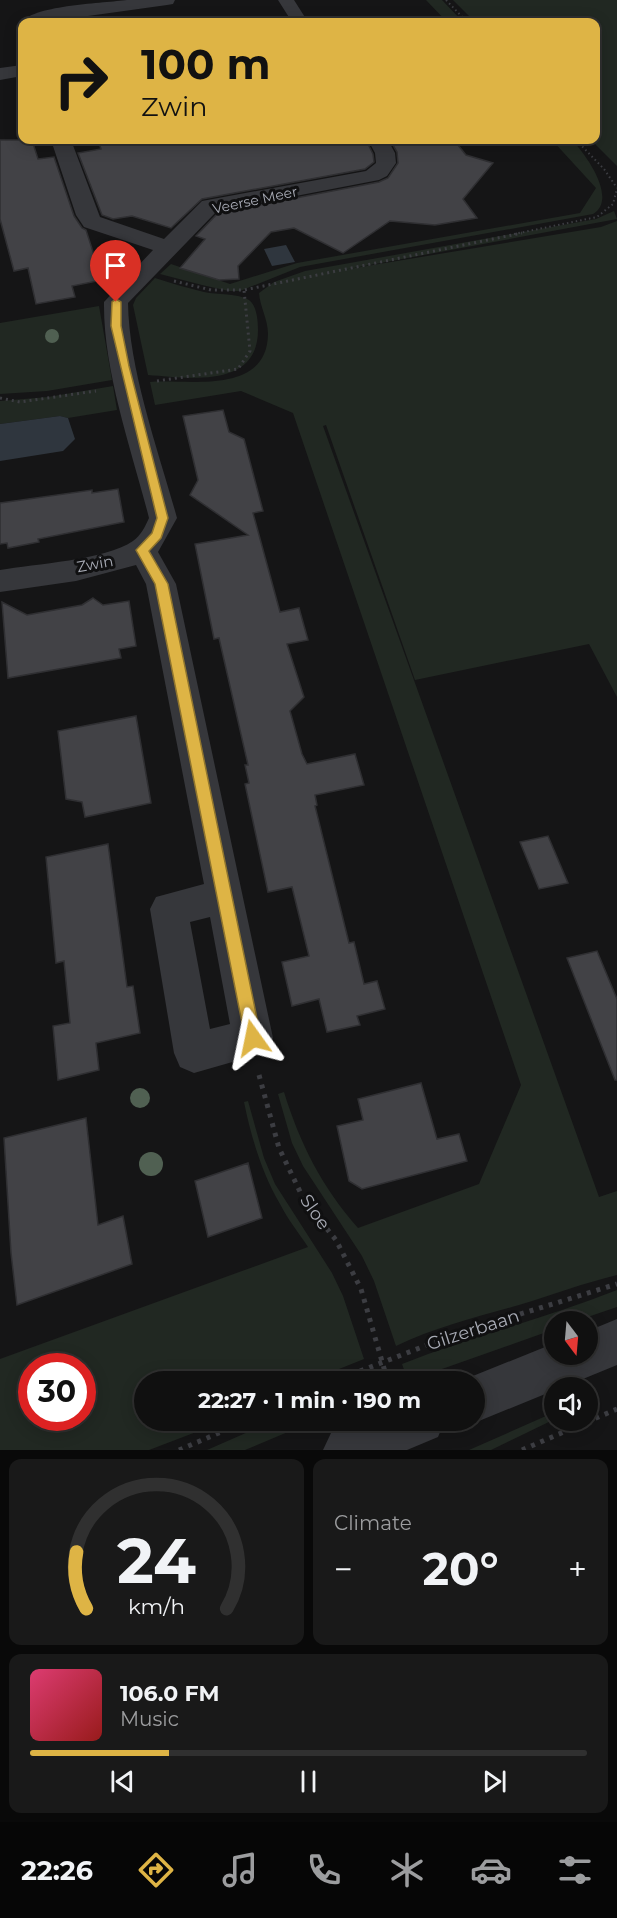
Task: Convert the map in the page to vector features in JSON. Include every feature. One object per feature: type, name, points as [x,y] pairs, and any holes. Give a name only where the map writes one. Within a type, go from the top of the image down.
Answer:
[{"type":"street","points":[[41,18],[49,15],[166,0]]},
{"type":"street","points":[[286,0],[297,18]]},
{"type":"street","points":[[0,74],[18,72]]},
{"type":"street","points":[[62,144],[87,215],[92,222],[168,248],[116,302],[116,326],[128,386],[163,518],[157,535],[142,550],[161,584],[253,1038],[194,1053],[169,909],[223,897]]},
{"type":"street","name":"Veerse Meer","points":[[168,248],[210,206],[372,176],[385,168],[386,153],[380,144]]},
{"type":"street","name":"Zwin","points":[[0,581],[122,560],[142,550]]},
{"type":"street","points":[[598,1350],[617,1342]]},
{"type":"street","points":[[485,1395],[559,1365]]},
{"type":"street","points":[[348,1450],[395,1431]]},
{"type":"path","points":[[446,0],[463,18]]},
{"type":"path","points":[[141,274],[211,290],[244,290],[597,217],[614,204],[617,189],[604,169],[580,144]]},
{"type":"path","name":"Sloe","points":[[253,1038],[264,1099],[279,1148],[305,1202],[336,1240],[361,1289],[385,1371]]},
{"type":"path","name":"Gilzerbaan","points":[[360,1371],[453,1335],[617,1284]]},
{"type":"path","points":[[522,1450],[617,1409]]},
{"type":"path","points":[[179,1450],[223,1431]]},
{"type":"shaded area","points":[[426,0],[442,0],[459,18],[443,18]]},
{"type":"shaded area","points":[[453,0],[617,0],[617,166],[595,144],[600,144],[600,18],[471,18]]},
{"type":"shaded area","points":[[556,144],[575,144],[598,178],[602,199],[600,208],[593,214],[300,267],[240,291],[229,291],[160,274],[171,264],[230,284],[297,263],[580,213],[596,188]]},
{"type":"shaded area","points":[[614,211],[617,219],[343,270],[601,227],[617,221],[617,697],[589,644],[415,680],[326,425],[323,426],[599,1197],[617,1191],[617,1275],[441,1328],[396,1346],[374,1281],[362,1256],[303,1166],[292,1143],[278,1094],[284,1092],[297,1129],[323,1181],[358,1228],[479,1184],[521,1085],[293,413],[241,391],[155,405],[150,382],[223,380],[240,376],[254,367],[264,354],[268,334],[259,293],[274,282],[305,271],[596,219]]},
{"type":"shaded area","points":[[286,245],[295,262],[272,266],[264,249]]},
{"type":"shaded area","points":[[155,278],[204,292],[233,295],[249,300],[255,310],[258,330],[255,349],[246,362],[234,371],[218,376],[182,378],[148,375],[133,305],[136,298]]},
{"type":"shaded area","points":[[99,306],[112,380],[47,391],[0,394],[0,323]]},
{"type":"shaded area","points":[[113,386],[117,410],[68,418],[60,416],[0,424],[0,401],[48,397]]},
{"type":"shaded area","points":[[60,416],[68,418],[75,439],[63,451],[0,461],[0,424]]},
{"type":"shaded area","points":[[248,1101],[264,1158],[275,1184],[332,1273],[343,1296],[364,1359],[334,1371],[134,1371],[134,1431],[199,1431],[149,1450],[0,1450],[0,1359],[308,1247],[286,1216],[268,1180],[254,1141],[244,1102]]},
{"type":"shaded area","points":[[617,1290],[617,1307],[598,1313],[598,1311],[557,1311]]},
{"type":"shaded area","points":[[544,1315],[544,1333],[436,1371],[404,1371],[402,1364]]},
{"type":"shaded area","points":[[544,1417],[544,1424],[491,1450],[469,1450]]},
{"type":"shaded area","points":[[250,1431],[290,1431],[245,1450],[207,1450]]},
{"type":"building","points":[[0,140],[18,140],[18,144],[33,144],[38,159],[54,157],[74,216],[86,230],[102,280],[72,286],[75,297],[36,304],[28,268],[14,271],[0,219]]},
{"type":"building","points":[[99,144],[368,144],[374,162],[365,169],[202,199],[171,228],[132,216],[113,219],[102,215],[78,153],[101,149]]},
{"type":"building","points":[[392,144],[457,144],[466,155],[493,163],[463,199],[477,218],[435,225],[390,221],[343,253],[294,228],[271,232],[238,266],[239,279],[219,280],[180,268],[205,239],[196,236],[218,213],[379,182],[388,178],[398,163],[397,152]]},
{"type":"building","points":[[223,410],[229,432],[244,439],[263,511],[253,513],[280,612],[299,608],[308,640],[287,644],[304,697],[290,711],[302,754],[307,764],[355,754],[364,785],[315,795],[317,805],[315,806],[349,943],[354,942],[364,984],[377,981],[385,1009],[357,1016],[360,1025],[327,1032],[319,999],[292,1006],[282,962],[309,956],[292,887],[268,892],[245,784],[249,783],[245,765],[248,765],[219,638],[214,639],[195,544],[248,535],[190,495],[198,480],[183,416]]},
{"type":"building","points":[[118,489],[124,522],[38,539],[39,542],[8,548],[7,543],[0,544],[0,503],[92,490],[92,493]]},
{"type":"building","points":[[93,598],[103,605],[129,601],[136,646],[119,649],[121,658],[8,678],[2,602],[27,615],[82,605]]},
{"type":"building","points":[[136,716],[151,803],[85,817],[82,802],[66,799],[58,731]]},
{"type":"building","points":[[548,836],[568,883],[539,889],[520,842]]},
{"type":"building","points":[[108,844],[127,987],[133,986],[140,1033],[96,1043],[99,1070],[58,1080],[53,1026],[70,1023],[64,961],[56,963],[46,857]]},
{"type":"building","points":[[597,951],[617,999],[617,1080],[615,1080],[567,958]]},
{"type":"building","points":[[421,1083],[437,1139],[459,1134],[467,1161],[362,1189],[349,1181],[337,1126],[363,1120],[358,1099]]},
{"type":"building","points":[[86,1118],[98,1225],[123,1216],[132,1264],[17,1305],[11,1253],[4,1138]]},
{"type":"building","points":[[248,1163],[262,1218],[208,1237],[195,1181]]},
{"type":"route","points":[[116,302],[116,326],[128,386],[163,518],[157,535],[142,550],[161,584],[253,1038]]}]
